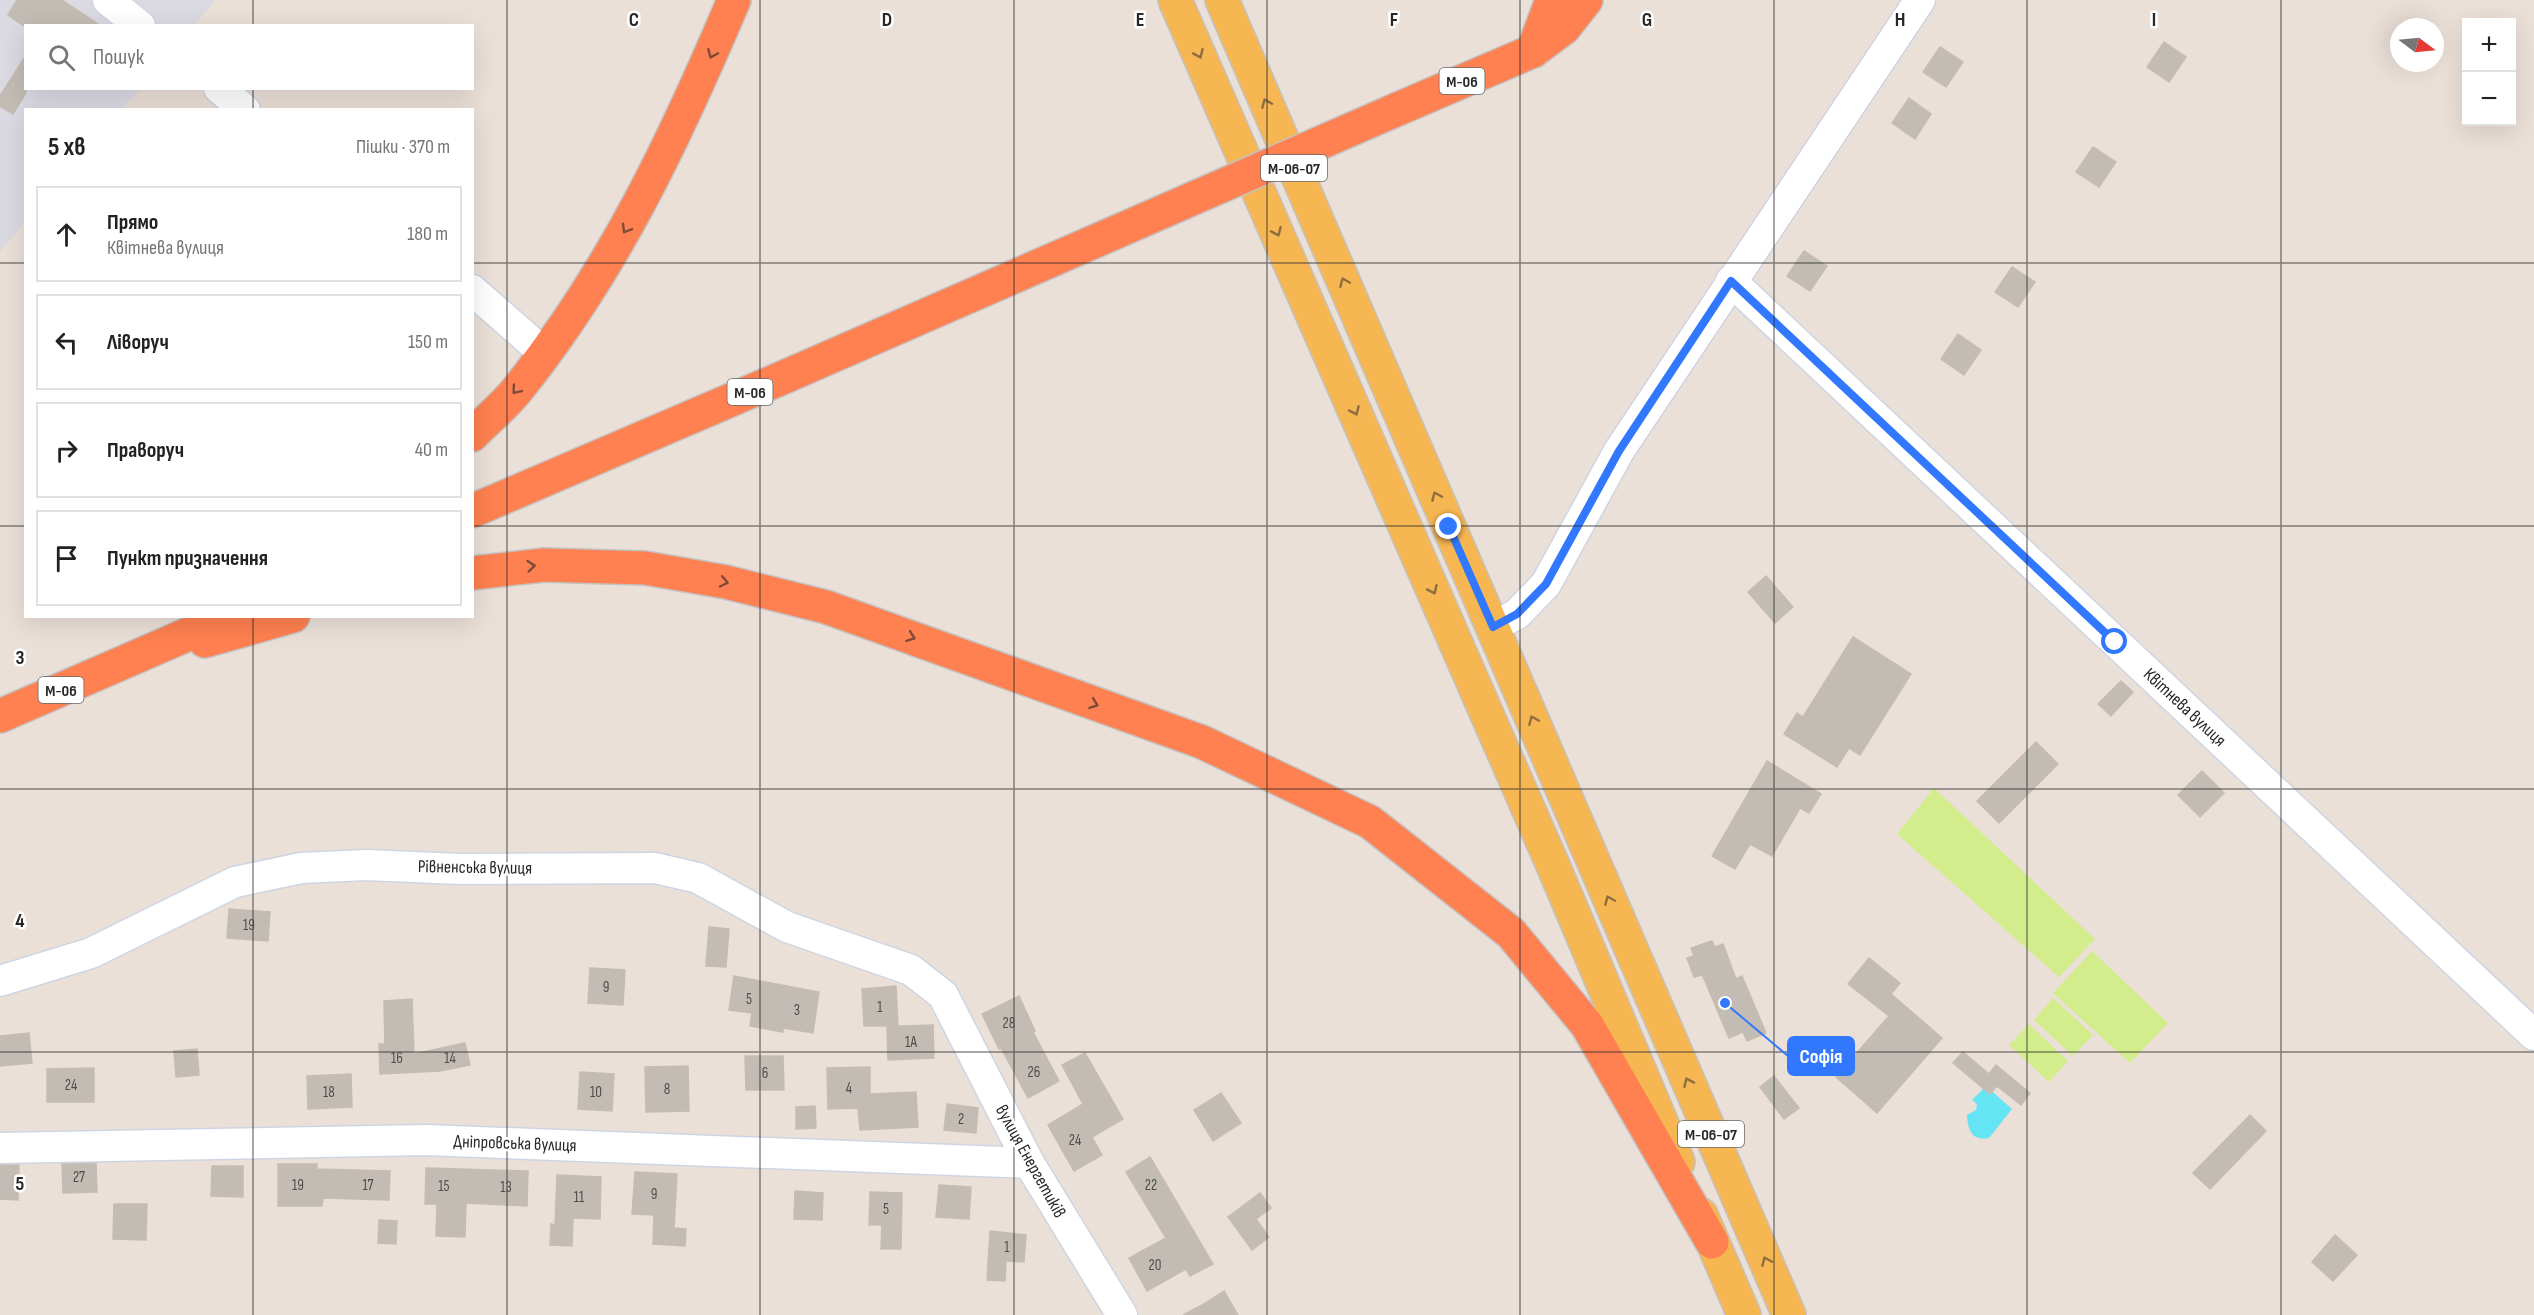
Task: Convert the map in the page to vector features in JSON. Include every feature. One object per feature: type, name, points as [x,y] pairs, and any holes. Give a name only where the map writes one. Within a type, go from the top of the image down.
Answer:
[{"type":"highway","points":[[474,433],[516,392],[602,272],[643,200],[695,93],[734,0]]},
{"type":"highway","points":[[1533,51],[1552,0]]},
{"type":"highway","name":"М-06","points":[[474,509],[782,378],[1533,51],[1564,27],[1586,0]]},
{"type":"highway","points":[[474,573],[544,565],[645,568],[726,582],[826,607],[1202,742],[1370,822],[1511,933],[1587,1025],[1712,1242]]},
{"type":"highway","name":"М-06","points":[[123,663],[203,618]]},
{"type":"highway","name":"М-06","points":[[0,716],[225,618]]},
{"type":"highway","points":[[123,663],[286,618]]},
{"type":"main road","name":"М-06-07","points":[[1175,0],[1555,870],[1744,1315]]},
{"type":"main road","name":"М-06-07","points":[[1222,0],[1789,1315]]},
{"type":"street","points":[[108,0],[138,24]]},
{"type":"street","points":[[1493,627],[1517,614],[1546,584],[1619,451],[1920,0]]},
{"type":"street","points":[[221,90],[243,108]]},
{"type":"street","name":"Квітнева вулиця","points":[[1731,281],[2534,1035]]},
{"type":"street","points":[[474,292],[545,354]]},
{"type":"street","name":"Рівненська вулиця","points":[[0,981],[91,953],[235,882],[301,867],[366,865],[460,869],[655,867],[698,878],[787,927],[911,970],[946,999]]},
{"type":"street","name":"вулиця Енергетиків","points":[[946,999],[1029,1163],[1122,1315]]},
{"type":"street","name":"Дніпровська вулиця","points":[[0,1148],[426,1140],[1029,1163]]},
{"type":"shaded area","points":[[0,0],[216,0],[195,24],[24,24],[24,90],[139,90],[123,108],[24,108],[24,223],[0,252]]},
{"type":"green space","points":[[1934,788],[2095,939],[2059,977],[1897,834]]},
{"type":"green space","points":[[2092,951],[2168,1023],[2130,1063],[2053,993]]},
{"type":"green space","points":[[2053,998],[2093,1035],[2073,1056],[2034,1020]]},
{"type":"green space","points":[[2029,1024],[2068,1061],[2049,1082],[2009,1045]]},
{"type":"water","points":[[1986,1086],[2012,1109],[1989,1138],[1983,1139],[1972,1134],[1968,1126],[1967,1115],[1976,1110],[1977,1104],[1972,1100]]},
{"type":"building","points":[[17,0],[62,0],[98,24],[24,24],[24,26],[8,15]]},
{"type":"building","points":[[2164,42],[2186,57],[2169,82],[2147,67]]},
{"type":"building","points":[[1940,47],[1963,62],[1946,87],[1923,72]]},
{"type":"building","points":[[24,58],[24,90],[26,93],[13,114],[0,106],[0,96]]},
{"type":"building","points":[[1909,98],[1931,114],[1915,139],[1892,123]]},
{"type":"building","points":[[2093,147],[2116,162],[2099,187],[2076,172]]},
{"type":"building","points":[[1804,251],[1827,266],[1810,291],[1787,276]]},
{"type":"building","points":[[2012,267],[2035,282],[2018,307],[1995,292]]},
{"type":"building","points":[[1958,334],[1981,350],[1964,375],[1941,359]]},
{"type":"building","points":[[1766,576],[1793,607],[1775,623],[1748,592]]},
{"type":"building","points":[[1853,637],[1911,674],[1860,755],[1849,748],[1837,767],[1784,734],[1797,713],[1803,717]]},
{"type":"building","points":[[2121,681],[2133,692],[2111,716],[2098,704]]},
{"type":"building","points":[[2036,742],[2058,764],[1999,823],[1977,801]]},
{"type":"building","points":[[1767,761],[1821,794],[1809,813],[1800,808],[1772,856],[1750,844],[1735,869],[1712,856]]},
{"type":"building","points":[[2202,771],[2224,793],[2200,817],[2178,795]]},
{"type":"building","points":[[229,909],[270,912],[268,941],[227,938]]},
{"type":"building","points":[[709,927],[729,929],[726,967],[706,966]]},
{"type":"building","points":[[1712,941],[1715,947],[1723,944],[1736,979],[1742,976],[1766,1033],[1747,1041],[1743,1032],[1729,1038],[1702,975],[1694,977],[1687,958],[1694,956],[1691,948]]},
{"type":"building","points":[[1869,958],[1900,983],[1891,994],[1942,1038],[1877,1113],[1836,1077],[1889,1016],[1848,984]]},
{"type":"building","points":[[590,968],[625,970],[623,1005],[588,1003]]},
{"type":"building","points":[[734,976],[819,992],[813,1033],[783,1028],[783,1032],[750,1026],[752,1013],[729,1010]]},
{"type":"building","points":[[896,986],[898,1026],[933,1025],[934,1058],[888,1060],[887,1026],[864,1026],[862,989]]},
{"type":"building","points":[[1019,996],[1035,1031],[1033,1032],[1059,1081],[1028,1098],[1001,1048],[999,1049],[982,1014]]},
{"type":"building","points":[[412,999],[414,1054],[465,1043],[470,1065],[440,1071],[380,1074],[379,1044],[385,1044],[384,1001]]},
{"type":"building","points":[[29,1033],[32,1063],[0,1066],[0,1036]]},
{"type":"building","points":[[197,1049],[199,1075],[176,1077],[174,1051]]},
{"type":"building","points":[[1963,1052],[1989,1074],[1996,1065],[2030,1093],[2021,1105],[1997,1086],[1990,1094],[1953,1063]]},
{"type":"building","points":[[1085,1053],[1123,1119],[1092,1137],[1102,1155],[1074,1171],[1048,1125],[1083,1104],[1062,1065]]},
{"type":"building","points":[[745,1056],[783,1056],[784,1090],[746,1090]]},
{"type":"building","points":[[688,1066],[689,1111],[646,1112],[645,1067]]},
{"type":"building","points":[[870,1067],[870,1094],[916,1092],[918,1127],[860,1130],[858,1108],[828,1109],[827,1068]]},
{"type":"building","points":[[94,1068],[94,1102],[47,1102],[47,1069]]},
{"type":"building","points":[[580,1072],[614,1074],[612,1111],[578,1109]]},
{"type":"building","points":[[351,1074],[352,1107],[308,1109],[307,1076]]},
{"type":"building","points":[[1774,1076],[1799,1108],[1784,1119],[1760,1087]]},
{"type":"building","points":[[1221,1093],[1241,1123],[1213,1141],[1194,1110]]},
{"type":"building","points":[[947,1104],[978,1108],[976,1133],[944,1130]]},
{"type":"building","points":[[815,1106],[816,1128],[796,1129],[796,1107]]},
{"type":"building","points":[[2250,1115],[2266,1131],[2210,1189],[2193,1173]]},
{"type":"building","points":[[1150,1157],[1213,1264],[1190,1276],[1186,1269],[1147,1291],[1129,1258],[1166,1238],[1126,1172]]},
{"type":"building","points":[[96,1163],[97,1192],[63,1193],[62,1164]]},
{"type":"building","points":[[278,1164],[317,1164],[317,1169],[390,1171],[389,1200],[323,1198],[322,1206],[278,1206]]},
{"type":"building","points":[[0,1165],[19,1165],[18,1200],[0,1199]]},
{"type":"building","points":[[212,1166],[243,1166],[243,1197],[211,1196]]},
{"type":"building","points":[[426,1168],[528,1171],[527,1206],[466,1203],[465,1237],[436,1236],[437,1204],[425,1204]]},
{"type":"building","points":[[635,1172],[677,1174],[674,1228],[686,1229],[685,1246],[653,1244],[654,1215],[632,1214]]},
{"type":"building","points":[[557,1175],[601,1177],[600,1219],[573,1218],[572,1246],[550,1245],[551,1224],[555,1225]]},
{"type":"building","points":[[939,1185],[971,1187],[969,1219],[936,1217]]},
{"type":"building","points":[[795,1191],[823,1193],[822,1220],[794,1219]]},
{"type":"building","points":[[870,1192],[902,1193],[901,1249],[881,1249],[882,1225],[869,1225]]},
{"type":"building","points":[[1260,1193],[1271,1208],[1256,1219],[1269,1237],[1252,1250],[1228,1217]]},
{"type":"building","points":[[114,1204],[147,1204],[146,1240],[113,1239]]},
{"type":"building","points":[[379,1220],[397,1221],[396,1244],[378,1243]]},
{"type":"building","points":[[990,1231],[1026,1235],[1024,1262],[1006,1261],[1005,1281],[987,1280]]},
{"type":"building","points":[[2335,1235],[2357,1255],[2333,1281],[2312,1262]]},
{"type":"building","points":[[1224,1291],[1238,1315],[1183,1315],[1204,1304]]},
{"type":"place","name":"Софія","points":[[1725,1003]]},
{"type":"route","points":[[1449,527],[1493,627],[1517,614],[1546,584],[1619,451],[1731,281],[2115,642]]}]
